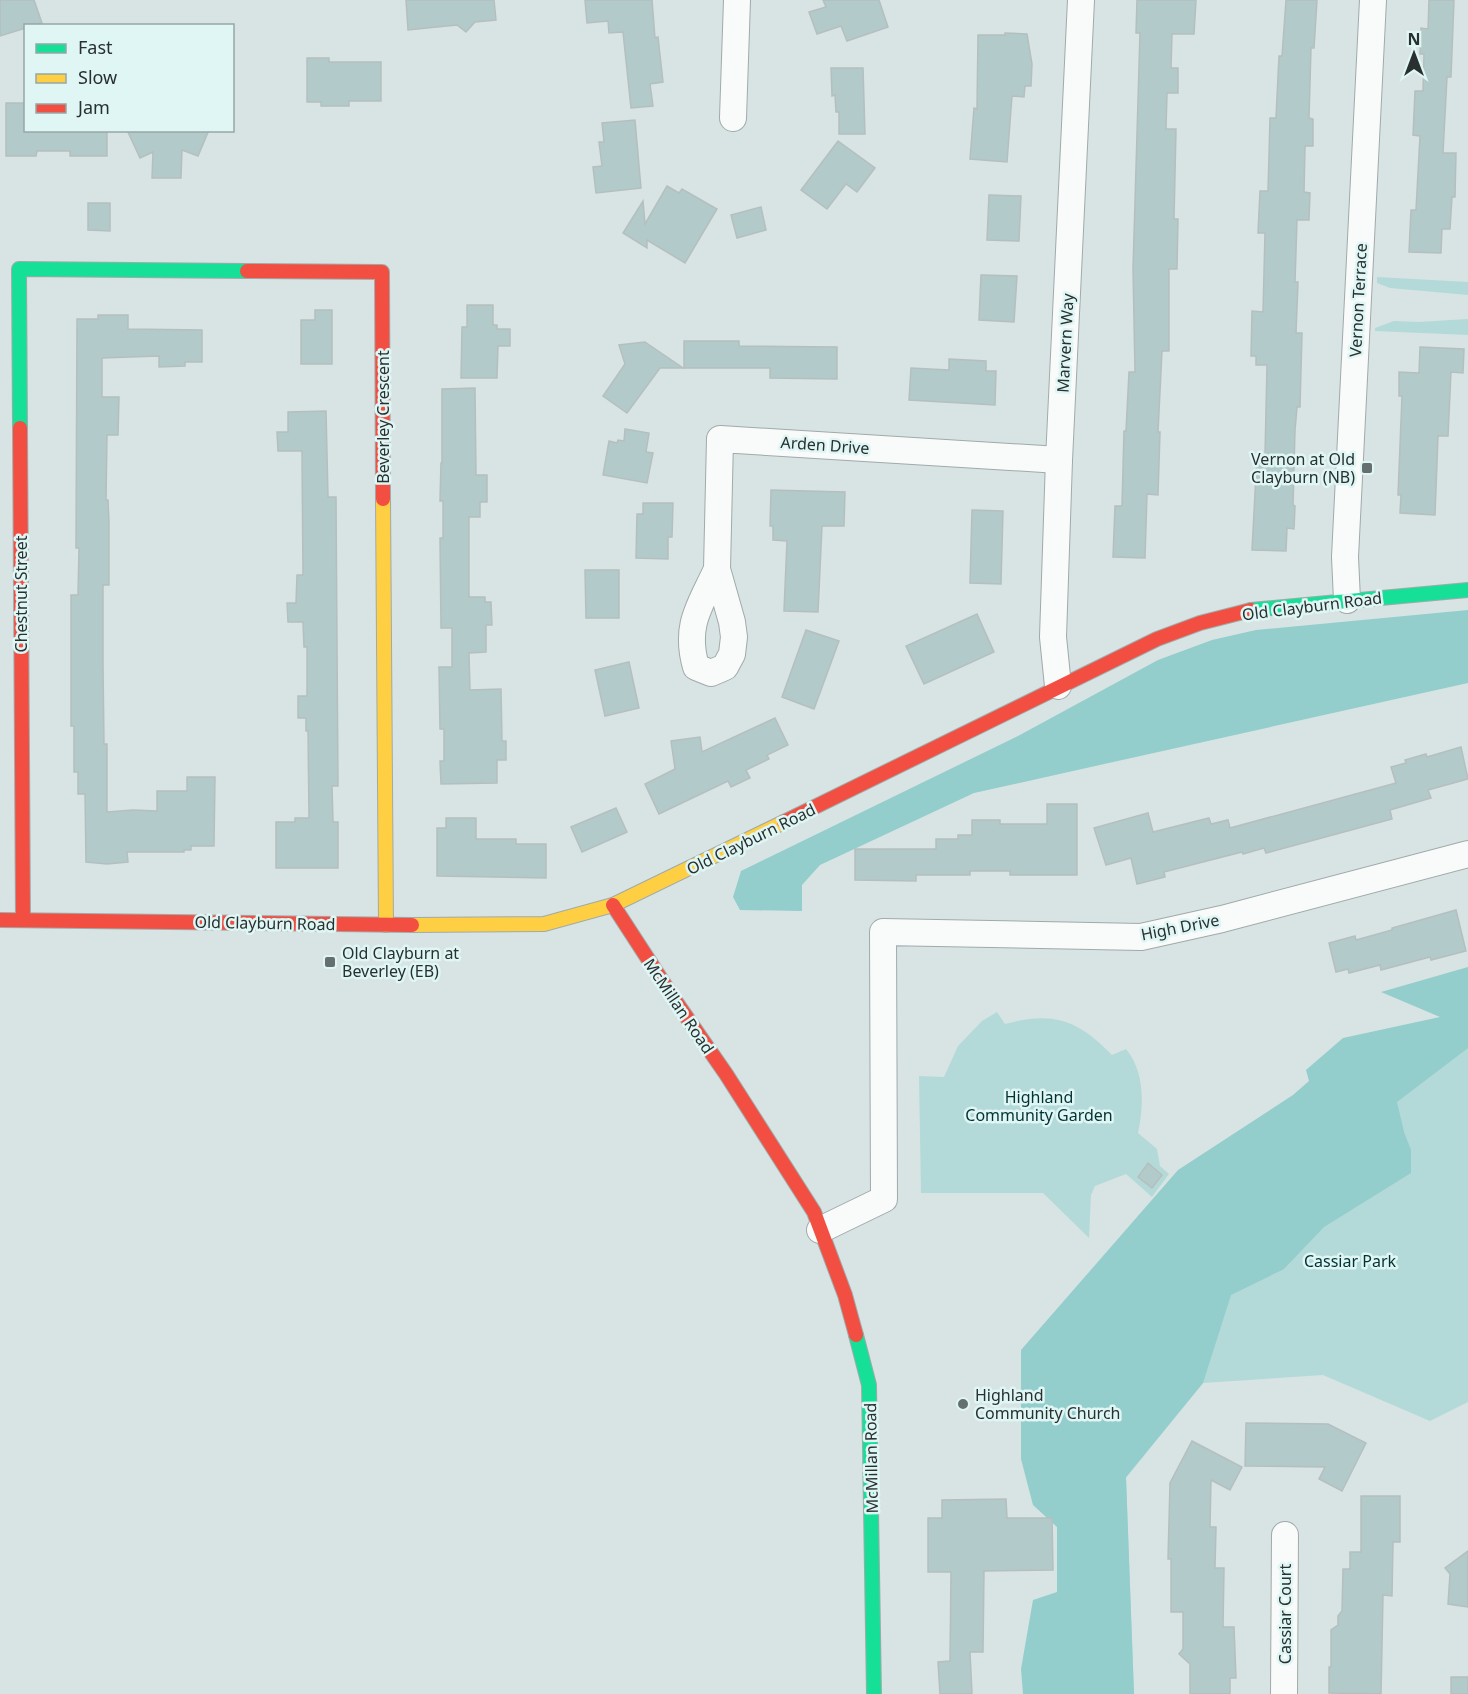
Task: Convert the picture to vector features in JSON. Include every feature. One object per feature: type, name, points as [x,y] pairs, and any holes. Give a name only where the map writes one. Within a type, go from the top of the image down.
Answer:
[{"type":"main road","name":"Chestnut Street","points":[[19,269],[23,920]]},
{"type":"main road","name":"Beverley Crescent","points":[[19,269],[382,272],[386,925]]},
{"type":"main road","name":"Old Clayburn Road","points":[[0,920],[386,925],[544,924],[612,905],[642,893],[1058,686],[1157,639],[1200,623],[1246,611],[1468,590]]},
{"type":"main road","name":"McMillan Road","points":[[612,905],[726,1074],[814,1212],[845,1295],[870,1385],[874,1694]]},
{"type":"street","points":[[733,118],[737,0]]},
{"type":"street","name":"Marvern Way","points":[[1058,686],[1053,637],[1081,0]]},
{"type":"street","name":"Vernon Terrace","points":[[1347,600],[1345,557],[1372,0]]},
{"type":"street","name":"Arden Drive","points":[[717,569],[720,439],[1059,460]]},
{"type":"street","name":"High Drive","points":[[820,1230],[884,1199],[883,932],[1141,937],[1222,919],[1468,854]]},
{"type":"street","name":"Cassiar Court","points":[[1284,1694],[1285,1535]]},
{"type":"green space","points":[[1377,277],[1468,282],[1468,295],[1390,288],[1377,283]]},
{"type":"green space","points":[[1468,319],[1468,335],[1375,331],[1375,328],[1394,321]]},
{"type":"green space","name":"Cassiar Park","points":[[1468,1001],[1468,1402],[1430,1421],[1323,1375],[1203,1383],[1126,1478],[1134,1694],[1042,1694],[1069,1600],[1066,1355]]},
{"type":"green space","name":"Highland Community Garden","points":[[997,1012],[1005,1024],[1037,1018],[1064,1021],[1088,1034],[1112,1055],[1126,1049],[1137,1068],[1142,1100],[1138,1133],[1157,1149],[1160,1166],[1169,1174],[1152,1197],[1126,1174],[1095,1186],[1091,1195],[1089,1238],[1043,1193],[921,1193],[919,1076],[944,1077],[958,1046],[982,1021]]},
{"type":"shaded area","points":[[1468,610],[1468,683],[974,793],[820,865],[802,885],[802,911],[740,910],[733,897],[741,871],[1018,736],[1158,660],[1212,640],[1256,630]]},
{"type":"shaded area","points":[[1468,967],[1468,1048],[1397,1102],[1411,1150],[1411,1173],[1324,1227],[1284,1269],[1231,1295],[1203,1383],[1126,1477],[1134,1694],[1023,1694],[1021,1669],[1033,1600],[1057,1592],[1057,1527],[1033,1505],[1021,1459],[1021,1350],[1178,1170],[1293,1095],[1309,1081],[1306,1070],[1343,1038],[1440,1017],[1381,992]]},
{"type":"building","points":[[0,0],[34,0],[42,23],[24,24],[24,29],[0,36]]},
{"type":"building","points":[[406,0],[494,0],[496,20],[475,22],[466,32],[457,25],[408,30]]},
{"type":"building","points":[[585,0],[652,0],[655,38],[658,37],[663,82],[650,84],[653,106],[631,108],[623,32],[609,33],[608,21],[587,23]]},
{"type":"building","points":[[823,0],[879,0],[888,27],[847,41],[841,26],[817,34],[809,12],[826,7]]},
{"type":"building","points":[[1137,0],[1196,0],[1194,34],[1172,34],[1171,68],[1178,68],[1178,93],[1167,93],[1166,129],[1176,129],[1174,219],[1178,219],[1177,269],[1169,269],[1169,351],[1162,351],[1158,495],[1147,494],[1145,558],[1113,557],[1115,506],[1122,506],[1124,431],[1126,431],[1129,372],[1135,372],[1133,269],[1140,33],[1136,33]]},
{"type":"building","points":[[1286,0],[1317,0],[1314,48],[1311,48],[1309,118],[1313,119],[1313,146],[1305,146],[1304,192],[1310,193],[1309,220],[1297,220],[1296,333],[1302,333],[1300,407],[1297,407],[1295,430],[1294,529],[1287,528],[1286,551],[1252,550],[1257,455],[1265,455],[1267,365],[1256,365],[1256,356],[1251,356],[1252,311],[1263,312],[1265,233],[1258,233],[1260,191],[1268,191],[1270,118],[1276,118],[1279,56],[1282,56]]},
{"type":"building","points":[[1429,0],[1454,0],[1451,77],[1447,77],[1443,153],[1456,153],[1455,197],[1452,197],[1450,229],[1442,229],[1441,253],[1409,252],[1411,210],[1416,210],[1420,136],[1413,135],[1415,91],[1423,91],[1424,54],[1420,54],[1421,28],[1428,29]]},
{"type":"building","points":[[1005,33],[1027,34],[1032,64],[1031,86],[1025,86],[1024,97],[1012,96],[1007,162],[970,159],[974,108],[977,109],[978,35],[1005,35]]},
{"type":"building","points":[[307,58],[329,58],[329,62],[381,62],[381,101],[349,101],[349,106],[321,106],[321,102],[307,102]]},
{"type":"building","points":[[831,68],[863,68],[865,134],[839,134],[839,112],[836,112],[835,95],[832,96]]},
{"type":"building","points":[[6,103],[24,103],[24,132],[107,132],[107,156],[70,156],[70,151],[37,151],[36,156],[6,156]]},
{"type":"building","points":[[635,120],[641,188],[596,193],[593,167],[602,166],[599,142],[604,142],[602,123]]},
{"type":"building","points":[[128,132],[208,132],[198,156],[182,150],[181,178],[152,178],[153,152],[140,158]]},
{"type":"building","points":[[838,141],[875,168],[857,192],[846,184],[827,209],[801,190]]},
{"type":"building","points":[[667,186],[679,193],[682,189],[717,209],[685,263],[647,240],[647,248],[623,233],[643,201],[645,224]]},
{"type":"building","points":[[989,195],[1021,196],[1019,241],[987,240]]},
{"type":"building","points":[[88,203],[110,203],[110,231],[88,230]]},
{"type":"building","points":[[761,207],[766,230],[737,238],[731,215]]},
{"type":"building","points":[[981,275],[1017,276],[1014,322],[979,320]]},
{"type":"building","points":[[467,305],[493,305],[493,325],[497,325],[497,329],[510,329],[510,346],[498,346],[497,378],[461,378],[462,327],[467,327]]},
{"type":"building","points":[[315,310],[332,310],[332,364],[301,364],[301,320],[315,320]]},
{"type":"building","points":[[98,315],[128,315],[128,329],[202,330],[202,362],[185,362],[185,366],[159,367],[159,356],[102,358],[102,397],[119,397],[118,435],[107,435],[106,500],[108,500],[109,522],[109,585],[103,585],[103,666],[104,744],[107,744],[107,812],[157,811],[157,791],[187,791],[187,777],[215,777],[214,846],[191,846],[191,850],[184,850],[184,852],[127,852],[128,862],[107,864],[86,862],[85,794],[78,794],[78,772],[74,772],[74,726],[71,726],[71,595],[78,595],[79,548],[76,548],[77,319],[98,319]]},
{"type":"building","points":[[684,341],[739,341],[739,346],[837,347],[837,379],[770,378],[770,368],[684,368]]},
{"type":"building","points":[[645,342],[683,368],[660,368],[627,413],[603,396],[625,364],[619,345]]},
{"type":"building","points":[[1420,347],[1464,349],[1463,373],[1451,372],[1448,436],[1438,436],[1435,515],[1400,513],[1401,495],[1398,495],[1402,396],[1399,396],[1399,372],[1419,373]]},
{"type":"building","points":[[949,359],[986,361],[986,371],[996,371],[995,405],[909,400],[911,368],[949,370]]},
{"type":"building","points":[[475,388],[476,475],[487,475],[487,502],[480,502],[480,517],[469,517],[469,597],[485,597],[485,602],[491,602],[492,625],[486,625],[486,652],[469,653],[470,690],[501,689],[502,741],[506,741],[506,760],[497,760],[497,783],[441,784],[440,761],[444,761],[444,729],[440,729],[439,667],[452,667],[452,628],[441,628],[442,389]]},
{"type":"building","points":[[326,411],[328,497],[336,497],[338,786],[332,786],[333,822],[338,822],[338,868],[276,868],[276,822],[295,822],[295,818],[309,818],[308,731],[306,731],[306,718],[298,718],[298,696],[307,696],[307,647],[304,647],[303,622],[288,622],[287,603],[296,603],[297,575],[303,575],[302,451],[278,451],[277,432],[288,432],[288,412]]},
{"type":"building","points":[[625,429],[649,433],[646,452],[653,453],[647,483],[603,475],[609,441],[617,443],[618,440],[624,441]]},
{"type":"building","points":[[771,490],[845,492],[844,526],[822,526],[818,612],[784,611],[787,541],[773,540],[773,526],[770,526]]},
{"type":"building","points":[[643,503],[673,503],[672,537],[668,537],[668,559],[636,558],[637,514],[643,514]]},
{"type":"building","points":[[972,510],[1003,511],[1001,584],[970,583]]},
{"type":"building","points":[[585,570],[619,570],[619,618],[586,618]]},
{"type":"building","points":[[977,614],[994,652],[924,684],[906,646]]},
{"type":"building","points":[[806,630],[839,641],[814,709],[782,697]]},
{"type":"building","points":[[629,662],[639,708],[605,716],[595,670]]},
{"type":"building","points":[[775,718],[788,745],[767,755],[769,759],[746,770],[750,778],[731,787],[728,781],[659,814],[645,784],[675,769],[671,741],[700,737],[702,752]]},
{"type":"building","points":[[1461,747],[1468,779],[1428,790],[1431,798],[1390,810],[1392,819],[1266,853],[1264,848],[1243,854],[1242,852],[1164,872],[1165,877],[1137,884],[1131,858],[1106,865],[1094,828],[1148,813],[1153,832],[1209,818],[1211,824],[1228,820],[1230,828],[1396,783],[1391,767],[1426,754],[1427,757]]},
{"type":"building","points":[[1047,804],[1077,804],[1077,875],[1010,875],[1010,871],[970,871],[970,875],[916,875],[916,881],[855,880],[855,849],[936,849],[936,839],[958,839],[958,835],[972,835],[972,820],[1000,820],[1000,824],[1047,824]]},
{"type":"building","points":[[616,808],[627,832],[582,852],[571,827]]},
{"type":"building","points":[[446,818],[476,818],[476,839],[516,839],[516,844],[546,844],[546,878],[437,876],[437,828],[446,828]]},
{"type":"building","points":[[1456,910],[1466,951],[1431,960],[1430,957],[1381,970],[1380,965],[1349,973],[1348,969],[1336,972],[1329,943],[1355,936],[1356,940]]},
{"type":"building","points":[[1148,1163],[1162,1175],[1152,1188],[1138,1177]]},
{"type":"building","points":[[1246,1423],[1328,1424],[1366,1443],[1342,1491],[1319,1479],[1325,1467],[1245,1466]]},
{"type":"building","points":[[1192,1441],[1242,1467],[1230,1490],[1211,1480],[1210,1527],[1216,1527],[1215,1568],[1224,1568],[1223,1627],[1234,1627],[1236,1678],[1230,1678],[1230,1694],[1190,1694],[1190,1664],[1179,1654],[1183,1649],[1183,1612],[1171,1612],[1171,1559],[1168,1559],[1170,1483]]},
{"type":"building","points":[[1361,1496],[1400,1496],[1400,1542],[1393,1542],[1392,1596],[1383,1595],[1381,1694],[1329,1693],[1331,1630],[1338,1625],[1338,1616],[1342,1611],[1343,1569],[1350,1569],[1350,1552],[1361,1552]]},
{"type":"building","points":[[1006,1499],[1007,1518],[1052,1518],[1053,1570],[984,1571],[983,1652],[970,1652],[972,1694],[940,1694],[938,1662],[950,1661],[951,1572],[928,1572],[928,1518],[942,1518],[942,1500]]},
{"type":"building","points":[[1468,1551],[1468,1607],[1448,1604],[1450,1574],[1445,1568]]},
{"type":"building","points":[[1451,1677],[1468,1677],[1468,1694],[1451,1694]]},
{"type":"traffic: fast","points":[[20,428],[19,269],[247,271]]},
{"type":"traffic: fast","points":[[1251,610],[1468,590]]},
{"type":"traffic: fast","points":[[856,1335],[869,1385],[874,1694]]},
{"type":"traffic: slow","points":[[383,499],[386,925]]},
{"type":"traffic: slow","points":[[412,925],[544,924],[613,905],[784,822]]},
{"type":"traffic: jam","points":[[247,271],[382,272],[383,499]]},
{"type":"traffic: jam","points":[[20,428],[23,920]]},
{"type":"traffic: jam","points":[[784,822],[1157,639],[1200,623],[1251,610]]},
{"type":"traffic: jam","points":[[613,905],[726,1074],[814,1212],[845,1295],[856,1335]]},
{"type":"traffic: jam","points":[[0,920],[412,925]]},
{"type":"place","name":"Vernon at Old Clayburn (NB)","points":[[1367,468]]},
{"type":"place","name":"Old Clayburn at Beverley (EB)","points":[[330,962]]},
{"type":"place","name":"Highland Community Church","points":[[963,1404]]}]
